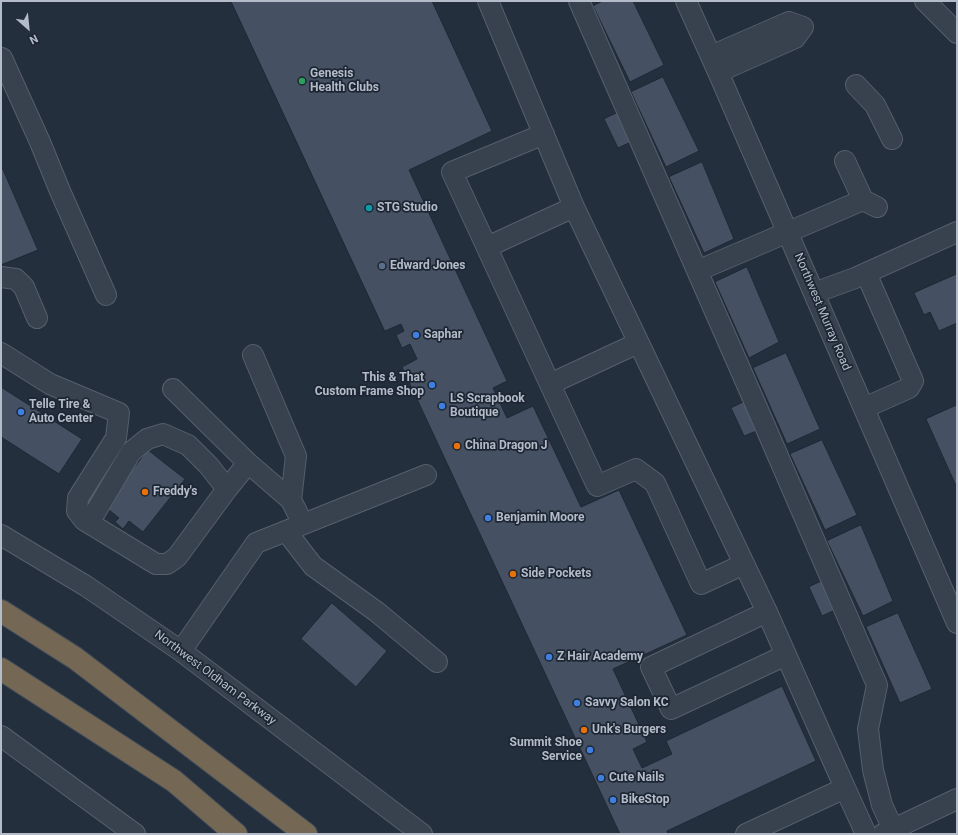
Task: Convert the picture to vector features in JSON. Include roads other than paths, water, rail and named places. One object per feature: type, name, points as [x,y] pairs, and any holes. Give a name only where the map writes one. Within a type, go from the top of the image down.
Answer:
[{"type":"highway","points":[[1,611],[75,658],[306,834]]},
{"type":"highway","points":[[1,670],[174,781],[236,834]]},
{"type":"street","points":[[488,1],[574,207],[767,612],[866,834]]},
{"type":"street","points":[[579,1],[877,685],[868,730],[873,770],[888,832],[957,799]]},
{"type":"street","name":"Northwest Murray Road","points":[[686,1],[715,64],[957,623]]},
{"type":"street","points":[[925,1],[957,32]]},
{"type":"street","points":[[2,58],[106,295]]},
{"type":"street","points":[[856,85],[876,105],[892,140]]},
{"type":"street","points":[[544,134],[452,172],[597,486],[636,469],[655,483],[701,584],[744,564]]},
{"type":"street","points":[[697,271],[788,233],[870,203],[845,161]]},
{"type":"street","points":[[487,247],[574,207]]},
{"type":"street","points":[[814,293],[957,232]]},
{"type":"street","points":[[864,408],[909,388],[913,382],[866,272]]},
{"type":"street","points":[[1,277],[16,279],[24,286],[37,318]]},
{"type":"street","points":[[550,384],[638,343]]},
{"type":"street","points":[[1,353],[50,384],[119,413],[116,438],[78,498],[76,511],[84,520],[156,564],[167,564],[177,557],[248,463]]},
{"type":"street","points":[[253,355],[296,456],[290,500],[295,527],[313,566],[377,612],[437,662]]},
{"type":"street","points":[[174,389],[248,463],[290,500]]},
{"type":"street","points":[[89,523],[131,452],[147,439],[163,434],[188,445],[209,466],[227,489]]},
{"type":"street","points":[[181,651],[256,543],[426,474]]},
{"type":"street","name":"Northwest Oldham Parkway","points":[[1,534],[86,586],[181,651],[422,834]]},
{"type":"street","points":[[767,612],[651,667],[671,709],[786,655]]},
{"type":"street","points":[[1,736],[135,834]]},
{"type":"street","points":[[746,834],[845,788]]},
{"type":"place","name":"Genesis Health Clubs","points":[[302,81]]},
{"type":"place","name":"STG Studio","points":[[369,208]]},
{"type":"place","name":"Edward Jones","points":[[382,266]]},
{"type":"place","name":"Saphar","points":[[416,335]]},
{"type":"place","name":"This & That Custom Frame Shop","points":[[432,385]]},
{"type":"place","name":"LS Scrapbook Boutique","points":[[442,406]]},
{"type":"place","name":"Telle Tire & Auto Center","points":[[21,412]]},
{"type":"place","name":"China Dragon J","points":[[457,446]]},
{"type":"place","name":"Freddy's","points":[[145,492]]},
{"type":"place","name":"Benjamin Moore","points":[[488,518]]},
{"type":"place","name":"Side Pockets","points":[[513,574]]},
{"type":"place","name":"Z Hair Academy","points":[[549,657]]},
{"type":"place","name":"Savvy Salon KC","points":[[577,703]]},
{"type":"place","name":"Unk's Burgers","points":[[584,730]]},
{"type":"place","name":"Summit Shoe Service","points":[[590,750]]},
{"type":"place","name":"Cute Nails","points":[[601,778]]},
{"type":"place","name":"BikeStop","points":[[613,800]]}]
